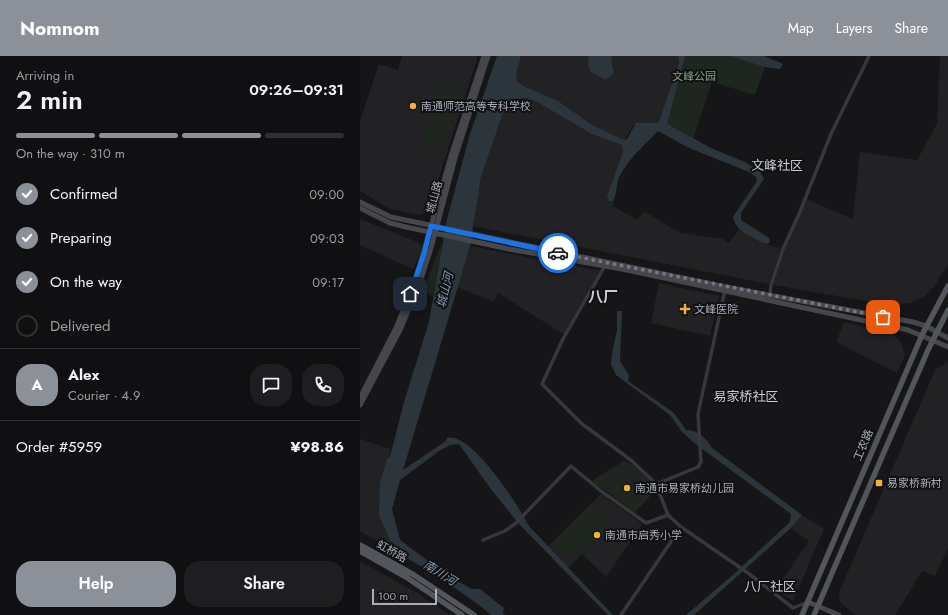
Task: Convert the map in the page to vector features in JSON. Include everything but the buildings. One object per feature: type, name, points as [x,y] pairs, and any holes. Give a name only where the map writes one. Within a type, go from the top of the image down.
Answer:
[{"type":"main road","name":"城山路","points":[[360,405],[402,323],[420,282],[451,156],[484,56]]},
{"type":"main road","name":"城山路","points":[[360,398],[399,321],[415,282],[488,56]]},
{"type":"main road","points":[[360,202],[391,217],[433,230]]},
{"type":"main road","points":[[360,208],[390,223],[443,231],[725,289],[908,330],[948,347]]},
{"type":"main road","name":"工农路","points":[[802,615],[922,335],[948,286]]},
{"type":"main road","points":[[725,289],[770,295],[926,326],[948,338]]},
{"type":"main road","points":[[814,615],[932,340],[948,310]]},
{"type":"main road","name":"虹桥路","points":[[360,545],[414,575],[474,615]]},
{"type":"main road","name":"虹桥路","points":[[360,551],[406,578],[462,615]]},
{"type":"main road","points":[[808,602],[839,615]]},
{"type":"street","points":[[770,295],[771,285],[783,249],[799,214],[831,134],[869,56]]},
{"type":"street","points":[[606,264],[563,339],[542,384],[581,423],[632,461],[656,484],[668,515],[680,527],[746,572],[793,608],[808,602]]},
{"type":"street","points":[[656,484],[698,467],[701,462],[698,414],[725,289]]},
{"type":"street","points":[[483,540],[504,531],[516,523],[571,466],[601,491],[646,523],[668,515]]},
{"type":"street","points":[[621,615],[680,527]]},
{"type":"shaded area","name":"南通师范高等专科学校","points":[[402,56],[478,56],[429,208],[423,214],[418,215],[390,209],[360,191],[360,121],[379,64],[398,70]]},
{"type":"shaded area","points":[[521,56],[678,56],[679,63],[663,113],[657,123],[636,123],[632,127],[622,145],[623,152],[608,200],[613,201],[613,206],[637,220],[644,211],[680,233],[723,239],[729,243],[740,228],[751,238],[781,248],[769,284],[472,226],[481,178]]},
{"type":"shaded area","points":[[940,56],[948,56],[948,264],[935,285],[926,295],[911,303],[890,305],[773,285],[785,248],[806,199],[853,219],[860,152],[917,160],[937,124]]},
{"type":"shaded area","points":[[360,219],[417,242],[421,246],[421,252],[413,269],[360,245]]},
{"type":"shaded area","points":[[470,246],[601,271],[597,284],[565,335],[498,293],[494,302],[457,287]]},
{"type":"shaded area","name":"文峰医院","points":[[659,283],[719,296],[710,336],[651,323]]},
{"type":"shaded area","points":[[844,322],[894,335],[900,341],[905,355],[897,373],[836,342]]},
{"type":"shaded area","points":[[948,362],[948,548],[935,576],[922,571],[895,615],[856,615],[842,604],[839,599],[840,590],[935,370]]},
{"type":"shaded area","points":[[360,439],[391,449],[379,516],[385,528],[378,541],[360,531]]},
{"type":"shaded area","name":"南通市易家桥幼儿园","points":[[624,461],[632,464],[653,484],[655,491],[635,512],[592,481]]},
{"type":"shaded area","name":"南通市启秀小学","points":[[601,494],[642,524],[606,577],[582,554],[568,568],[547,547]]},
{"type":"shaded area","points":[[802,515],[824,529],[793,601],[775,590],[809,541],[791,528]]},
{"type":"shaded area","points":[[360,561],[419,594],[450,615],[360,615]]},
{"type":"green space","name":"文峰公园","points":[[678,56],[764,56],[783,64],[780,69],[765,67],[755,95],[712,82],[693,139],[659,121],[679,63]]},
{"type":"green space","points":[[447,85],[455,87],[459,96],[442,144],[439,147],[430,148],[423,142],[421,136],[438,88]]},
{"type":"green space","points":[[443,243],[433,296],[423,292],[438,251]]},
{"type":"green space","name":"南通市易家桥幼儿园","points":[[624,461],[642,473],[653,486],[655,491],[635,512],[592,481]],"holes":[[[607,472],[624,479],[625,477],[627,478],[630,472],[641,477],[643,481],[639,484],[632,480],[628,488],[604,479]]]},
{"type":"green space","points":[[595,503],[597,506],[592,511],[599,512],[605,518],[604,531],[579,556],[566,556],[560,550],[559,543],[555,547],[553,544]]},
{"type":"green space","points":[[385,528],[394,547],[402,555],[378,541]]},
{"type":"water","points":[[497,56],[521,56],[516,75],[517,81],[523,86],[558,101],[592,125],[624,140],[627,139],[636,123],[657,123],[659,121],[679,63],[678,56],[685,56],[667,124],[713,149],[745,162],[760,172],[764,179],[741,213],[741,220],[769,238],[770,242],[766,244],[746,234],[734,222],[733,217],[757,181],[756,177],[749,172],[689,148],[658,131],[627,164],[619,177],[613,201],[609,201],[607,196],[623,152],[622,145],[592,134],[532,99],[522,98],[506,104],[481,177],[470,246],[403,470],[446,441],[447,438],[457,439],[469,446],[481,457],[505,487],[528,525],[613,615],[608,615],[519,524],[490,488],[459,444],[450,445],[439,451],[400,480],[392,509],[400,540],[448,576],[472,589],[480,589],[504,608],[503,613],[505,615],[491,615],[445,581],[402,555],[394,548],[379,516],[380,482],[387,459],[390,457],[404,402],[429,322],[447,219],[470,134]]},
{"type":"water","points":[[589,56],[612,56],[611,62],[614,72],[611,76],[605,79],[591,72],[588,65]]},
{"type":"water","points":[[731,56],[764,56],[783,64],[780,69],[765,67]]},
{"type":"water","points":[[617,311],[622,311],[620,361],[629,375],[628,381],[674,413],[686,430],[694,431],[701,435],[712,448],[802,515],[791,528],[694,615],[686,615],[735,573],[790,522],[791,514],[693,442],[682,432],[670,415],[616,375],[611,364],[617,330]]},
{"type":"way so far","points":[[558,253],[883,317]]},
{"type":"place","name":"南通师范高等专科学校","points":[[413,106]]},
{"type":"place","name":"文峰医院","points":[[685,309]]},
{"type":"place","name":"易家桥新村","points":[[879,483]]},
{"type":"place","name":"南通市易家桥幼儿园","points":[[627,488]]},
{"type":"place","name":"南通市启秀小学","points":[[597,535]]},
{"type":"district","name":"文峰社区","points":[[777,165]]},
{"type":"district","name":"八厂","points":[[603,297]]},
{"type":"district","name":"易家桥社区","points":[[746,396]]},
{"type":"district","name":"八厂社区","points":[[770,586]]},
{"type":"route","points":[[410,294],[427,245],[431,226],[558,253]]},
{"type":"water label","name":"城山河","points":[[445,290]]},
{"type":"water label","name":"南川河","points":[[440,573]]}]
